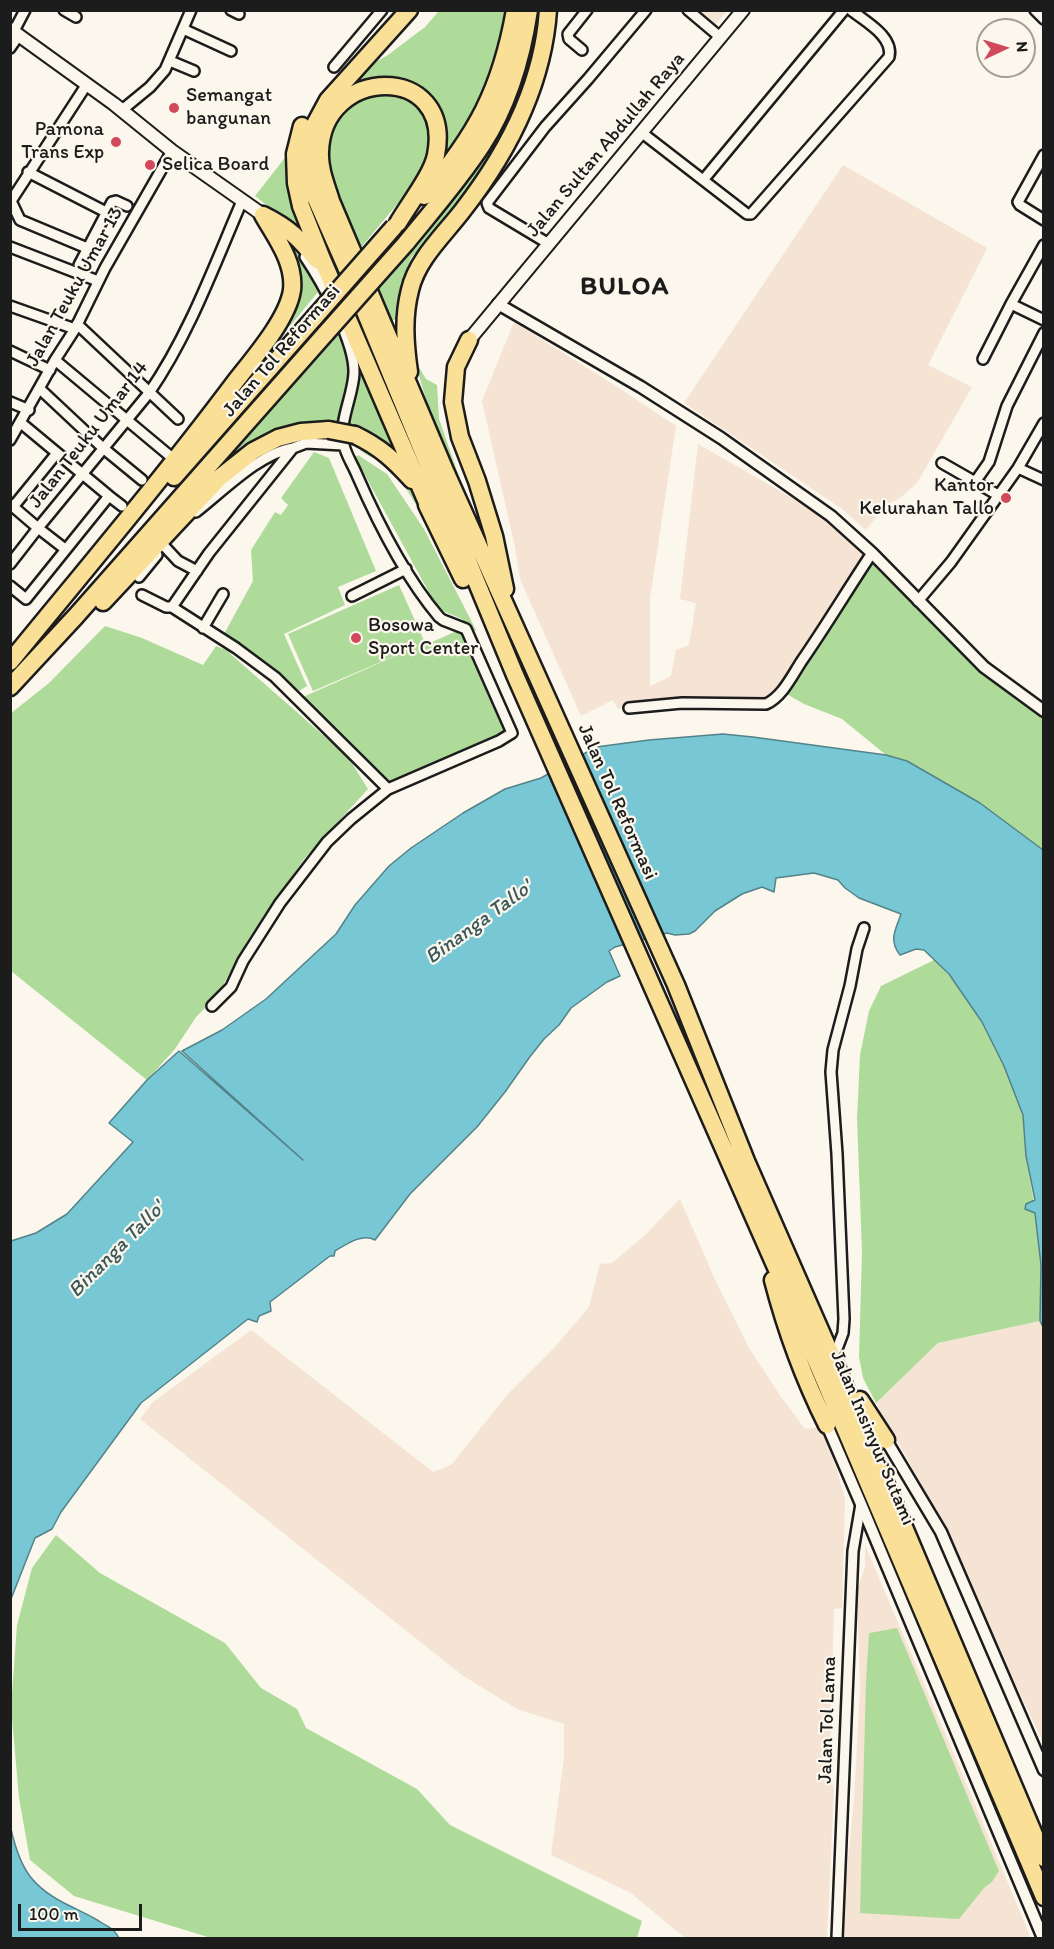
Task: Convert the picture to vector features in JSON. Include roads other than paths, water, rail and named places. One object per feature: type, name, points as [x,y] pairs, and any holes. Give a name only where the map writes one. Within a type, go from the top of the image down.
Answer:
[{"type":"highway","points":[[395,10],[316,102],[302,127],[295,154],[296,183],[301,206],[340,301],[432,514],[494,640],[515,675]]},
{"type":"highway","points":[[409,10],[324,107],[309,142],[308,171],[313,192],[515,675]]},
{"type":"highway","name":"Jalan Tol Reformasi","points":[[10,662],[450,166],[476,126],[499,77],[509,43],[515,10]]},
{"type":"highway","name":"Jalan Tol Reformasi","points":[[10,688],[435,208],[483,144],[511,84],[523,48],[529,10]]},
{"type":"highway","points":[[412,393],[405,343],[405,317],[416,271],[469,203],[519,123],[540,60],[548,10]]},
{"type":"highway","points":[[396,225],[436,157],[438,137],[432,113],[415,92],[383,85],[350,96],[333,110],[323,131],[320,152],[322,170],[331,201],[412,393],[497,589],[520,635]]},
{"type":"highway","points":[[263,215],[284,225],[300,239],[318,262],[340,301]]},
{"type":"highway","points":[[10,662],[211,415],[279,321],[291,292],[291,271],[283,250],[263,215]]},
{"type":"highway","points":[[469,340],[456,367],[453,402],[460,437],[494,536],[504,586],[520,635]]},
{"type":"highway","points":[[10,688],[60,648],[219,478],[253,451],[278,438],[301,432],[329,430],[349,440],[373,444],[392,458],[413,481],[432,514]]},
{"type":"highway","name":"Jalan Tol Reformasi","points":[[520,635],[676,986]]},
{"type":"highway","name":"Jalan Insinyur Sutami","points":[[515,675],[760,1230],[1044,1897]]},
{"type":"highway","name":"Jalan Insinyur Sutami","points":[[676,986],[746,1161],[833,1359],[1044,1858]]},
{"type":"highway","points":[[760,1230],[782,1316],[812,1395],[827,1425]]},
{"type":"highway","points":[[833,1359],[886,1440]]},
{"type":"main road","name":"Jalan Sultan Abdullah Raya","points":[[469,340],[743,10]]},
{"type":"main road","points":[[15,32],[122,110],[172,151],[263,215]]},
{"type":"street","points":[[10,48],[25,10]]},
{"type":"street","points":[[64,10],[76,17]]},
{"type":"street","points":[[122,110],[154,83],[165,70],[191,10]]},
{"type":"street","points":[[334,67],[382,10]]},
{"type":"street","points":[[582,50],[569,39],[568,34],[587,10]]},
{"type":"street","points":[[549,243],[489,208],[487,203],[545,127],[646,10]]},
{"type":"street","points":[[688,10],[720,38]]},
{"type":"street","points":[[704,179],[844,10]]},
{"type":"street","points":[[641,132],[750,214],[887,59],[890,50],[879,32],[851,10]]},
{"type":"street","points":[[1035,10],[1044,19]]},
{"type":"street","points":[[183,29],[231,51]]},
{"type":"street","points":[[170,60],[194,71]]},
{"type":"street","points":[[87,84],[11,201],[17,216],[22,221],[87,248]]},
{"type":"street","name":"Jalan Teuku Umar 13","points":[[10,440],[76,327],[98,281],[172,151]]},
{"type":"street","points":[[1044,155],[1018,202],[1020,206],[1044,220]]},
{"type":"street","points":[[28,172],[106,212]]},
{"type":"street","points":[[79,265],[114,201],[128,206]]},
{"type":"street","name":"Jalan Teuku Umar 14","points":[[12,505],[38,528],[149,393],[182,336],[242,201]]},
{"type":"street","points":[[212,1006],[231,987],[243,961],[280,903],[317,855],[351,819],[388,789],[499,741],[512,733],[466,629],[439,617],[406,569],[365,493],[344,421],[354,373],[351,352],[319,277],[304,255],[263,215]]},
{"type":"street","points":[[983,359],[1044,245]]},
{"type":"street","points":[[10,248],[98,281]]},
{"type":"street","points":[[498,304],[613,369],[721,438],[831,516],[872,553],[984,667],[1044,711]]},
{"type":"street","points":[[1011,304],[1044,321]]},
{"type":"street","points":[[10,306],[76,327],[178,419]]},
{"type":"street","points":[[975,482],[988,462],[1007,406],[1044,333]]},
{"type":"street","points":[[10,351],[50,370]]},
{"type":"street","points":[[55,360],[170,456]]},
{"type":"street","points":[[40,389],[142,480]]},
{"type":"street","points":[[10,402],[29,410]]},
{"type":"street","points":[[21,423],[122,506]]},
{"type":"street","points":[[918,601],[951,562],[1018,468],[1044,423]]},
{"type":"street","points":[[139,577],[194,513],[248,470],[271,455],[306,443],[349,440]]},
{"type":"street","points":[[172,607],[196,571],[293,448]]},
{"type":"street","points":[[12,505],[57,453]]},
{"type":"street","points":[[942,463],[998,495]]},
{"type":"street","points":[[1018,468],[1044,480]]},
{"type":"street","points":[[10,586],[26,599],[109,496]]},
{"type":"street","points":[[10,564],[38,528],[66,549]]},
{"type":"street","points":[[164,546],[178,561],[196,571]]},
{"type":"street","points":[[628,708],[682,703],[766,704],[771,702],[782,691],[872,553]]},
{"type":"street","points":[[352,596],[406,569]]},
{"type":"street","points":[[203,628],[223,594]]},
{"type":"street","points":[[142,595],[166,607],[172,607],[236,648],[275,677],[388,789]]},
{"type":"street","points":[[833,1359],[843,1333],[844,1319],[835,1107],[830,1083],[831,1066],[857,949],[864,928]]},
{"type":"street","points":[[827,1425],[1043,1938]]},
{"type":"street","points":[[886,1440],[941,1532],[1044,1770]]},
{"type":"street","name":"Jalan Tol Lama","points":[[837,1938],[853,1551],[861,1504]]},
{"type":"water","name":"Binanga Tallo'","points":[[723,734],[886,755],[907,761],[980,803],[1043,850],[1043,1327],[1040,1321],[1041,1265],[1035,1213],[1025,1209],[1026,1204],[1035,1200],[1026,1156],[1023,1115],[1004,1066],[982,1022],[949,974],[924,950],[916,949],[900,955],[896,950],[895,930],[901,914],[859,898],[838,880],[814,873],[776,878],[774,892],[762,887],[742,894],[715,911],[689,934],[667,933],[615,947],[609,951],[620,976],[607,982],[571,1008],[559,1025],[544,1039],[477,1127],[410,1194],[375,1240],[360,1239],[335,1251],[334,1256],[330,1256],[270,1302],[271,1311],[259,1316],[257,1322],[248,1319],[141,1403],[61,1512],[52,1529],[35,1538],[11,1599],[11,1241],[36,1233],[67,1214],[133,1142],[109,1123],[147,1080],[179,1051],[303,1160],[182,1051],[222,1030],[266,999],[336,934],[355,905],[389,866],[411,848],[463,813],[505,789],[541,778],[596,747]]},
{"type":"water","points":[[11,1829],[24,1866],[37,1884],[57,1899],[110,1928],[119,1938],[11,1938]]},
{"type":"place","name":"Semangat bangunan","points":[[174,108]]},
{"type":"place","name":"Pamona Trans Exp","points":[[116,142]]},
{"type":"place","name":"Selica Board","points":[[150,165]]},
{"type":"place","name":"Kantor Kelurahan Tallo","points":[[1006,498]]},
{"type":"place","name":"Bosowa Sport Center","points":[[356,638]]},
{"type":"district","name":"BULOA","points":[[625,287]]}]
